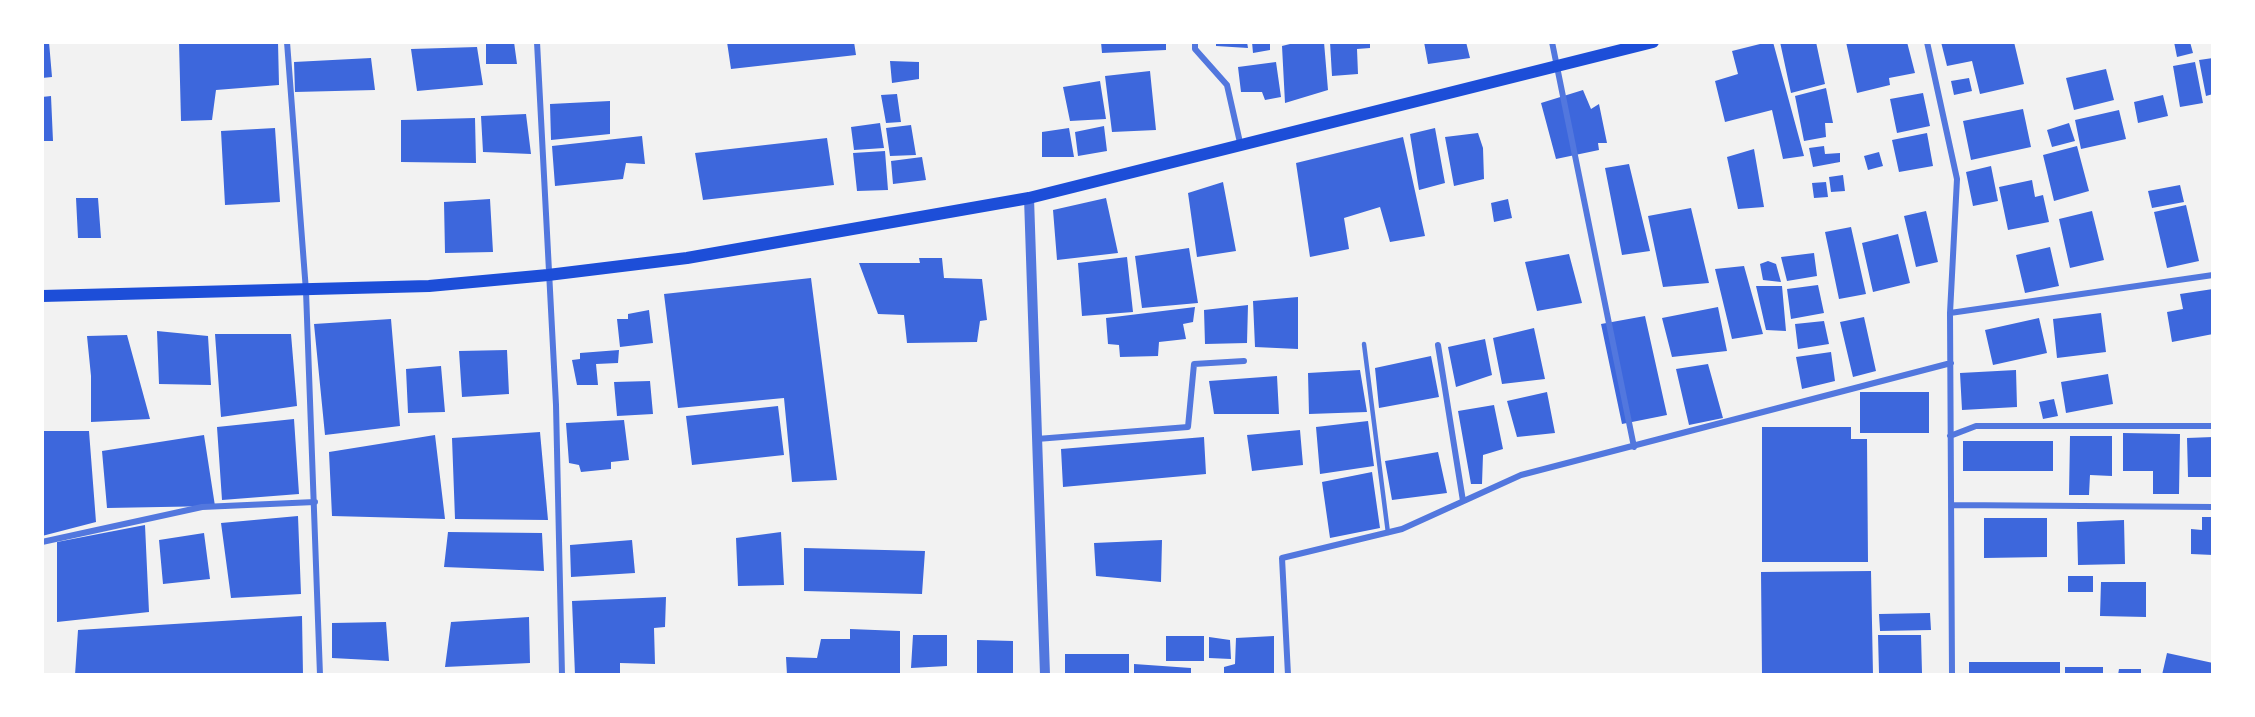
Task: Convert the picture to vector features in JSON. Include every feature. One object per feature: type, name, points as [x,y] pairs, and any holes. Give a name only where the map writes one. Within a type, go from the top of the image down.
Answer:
[{"type":"main road","points":[[42,296],[306,291],[429,286],[548,275],[698,256],[1029,198],[1241,147],[1653,42]]},
{"type":"street","points":[[287,42],[306,291],[320,675]]},
{"type":"street","points":[[537,42],[556,405],[562,675]]},
{"type":"street","points":[[1195,42],[1195,49],[1227,85],[1241,147]]},
{"type":"street","points":[[1552,42],[1634,447]]},
{"type":"street","points":[[1927,42],[1957,179],[1950,313],[1952,675]]},
{"type":"street","points":[[1029,198],[1045,675]]},
{"type":"street","points":[[1950,313],[2213,275]]},
{"type":"street","points":[[1438,345],[1463,501]]},
{"type":"street","points":[[1037,439],[1188,427],[1194,364],[1244,361]]},
{"type":"street","points":[[1288,675],[1282,558],[1402,529],[1521,475],[1951,363]]},
{"type":"street","points":[[1950,436],[1976,426],[2213,426]]},
{"type":"street","points":[[42,542],[202,507],[315,502]]},
{"type":"street","points":[[1952,505],[2213,507]]},
{"type":"lane","points":[[1364,344],[1388,532]]},
{"type":"building","points":[[42,42],[49,42],[52,77],[42,78]]},
{"type":"building","points":[[179,42],[278,42],[279,85],[216,90],[212,120],[181,121]]},
{"type":"building","points":[[514,42],[517,64],[486,64],[486,43]]},
{"type":"building","points":[[727,42],[854,42],[856,55],[731,69]]},
{"type":"building","points":[[1101,42],[1166,42],[1166,50],[1102,53]]},
{"type":"building","points":[[1216,42],[1247,42],[1248,48],[1216,46]]},
{"type":"building","points":[[1252,42],[1270,42],[1270,50],[1253,53]]},
{"type":"building","points":[[1298,42],[1324,42],[1328,90],[1285,103],[1282,46]]},
{"type":"building","points":[[1330,42],[1370,42],[1370,48],[1357,49],[1358,74],[1332,76]]},
{"type":"building","points":[[1424,42],[1466,42],[1470,58],[1428,64]]},
{"type":"building","points":[[1773,42],[1804,156],[1783,159],[1772,110],[1725,122],[1715,81],[1738,74],[1732,51]]},
{"type":"building","points":[[1780,42],[1816,42],[1825,84],[1791,93]]},
{"type":"building","points":[[1846,42],[1907,42],[1915,73],[1889,78],[1890,85],[1857,93]]},
{"type":"building","points":[[1941,42],[2014,42],[2024,84],[1980,94],[1972,61],[1947,66]]},
{"type":"building","points":[[2174,42],[2190,42],[2193,53],[2177,57]]},
{"type":"building","points":[[477,47],[483,85],[417,91],[411,49]]},
{"type":"building","points":[[371,58],[375,90],[295,92],[294,62]]},
{"type":"building","points":[[2213,58],[2213,94],[2206,96],[2199,60]]},
{"type":"building","points":[[890,61],[919,62],[919,79],[892,83]]},
{"type":"building","points":[[1276,62],[1281,97],[1265,100],[1262,92],[1241,92],[1238,67]]},
{"type":"building","points":[[2195,62],[2203,103],[2180,107],[2173,66]]},
{"type":"building","points":[[2106,69],[2114,100],[2074,110],[2066,78]]},
{"type":"building","points":[[1150,71],[1156,130],[1112,132],[1105,76]]},
{"type":"building","points":[[1969,78],[1972,91],[1954,95],[1951,81]]},
{"type":"building","points":[[1100,81],[1106,119],[1070,121],[1063,87]]},
{"type":"building","points":[[1826,88],[1833,123],[1825,123],[1826,137],[1804,141],[1795,96]]},
{"type":"building","points":[[1583,90],[1591,109],[1599,104],[1607,143],[1598,143],[1599,150],[1556,159],[1541,103]]},
{"type":"building","points":[[1923,93],[1930,126],[1897,133],[1890,99]]},
{"type":"building","points":[[897,94],[901,122],[886,123],[881,95]]},
{"type":"building","points":[[2163,95],[2168,116],[2138,123],[2134,102]]},
{"type":"building","points":[[51,96],[53,141],[42,141],[42,97]]},
{"type":"building","points":[[610,101],[610,134],[551,140],[550,104]]},
{"type":"building","points":[[2023,109],[2031,147],[1971,160],[1963,121]]},
{"type":"building","points":[[2119,110],[2126,139],[2081,149],[2075,120]]},
{"type":"building","points":[[526,114],[531,154],[483,152],[481,116]]},
{"type":"building","points":[[475,118],[476,163],[401,162],[401,120]]},
{"type":"building","points":[[880,123],[884,148],[854,150],[851,127]]},
{"type":"building","points":[[2069,123],[2075,141],[2052,147],[2047,130]]},
{"type":"building","points":[[911,125],[916,155],[890,156],[886,128]]},
{"type":"building","points":[[1104,126],[1107,151],[1078,156],[1075,132]]},
{"type":"building","points":[[275,128],[280,202],[225,205],[221,131]]},
{"type":"building","points":[[1069,128],[1074,157],[1042,157],[1042,132]]},
{"type":"building","points":[[1435,128],[1445,183],[1419,190],[1410,134]]},
{"type":"building","points":[[1478,133],[1483,148],[1484,179],[1454,186],[1445,137]]},
{"type":"building","points":[[1927,133],[1933,166],[1899,172],[1892,140]]},
{"type":"building","points":[[642,136],[645,164],[626,163],[623,179],[555,186],[552,146]]},
{"type":"building","points":[[1403,137],[1425,236],[1390,242],[1380,207],[1344,218],[1349,249],[1310,257],[1296,163]]},
{"type":"building","points":[[827,138],[834,185],[703,200],[695,153]]},
{"type":"building","points":[[1824,146],[1825,154],[1840,153],[1840,162],[1813,167],[1809,148]]},
{"type":"building","points":[[2077,146],[2089,191],[2054,201],[2043,155]]},
{"type":"building","points":[[1754,149],[1764,207],[1738,209],[1727,157]]},
{"type":"building","points":[[885,151],[888,190],[857,191],[853,153]]},
{"type":"building","points":[[1879,152],[1883,166],[1868,170],[1864,156]]},
{"type":"building","points":[[922,157],[926,180],[893,184],[891,161]]},
{"type":"building","points":[[1629,164],[1650,251],[1622,255],[1605,168]]},
{"type":"building","points":[[1991,166],[1998,201],[1973,206],[1966,172]]},
{"type":"building","points":[[1843,175],[1845,191],[1831,192],[1829,177]]},
{"type":"building","points":[[2032,180],[2035,197],[2043,195],[2049,222],[2008,230],[1999,187]]},
{"type":"building","points":[[1223,182],[1236,251],[1197,257],[1188,193]]},
{"type":"building","points":[[1826,182],[1828,197],[1814,198],[1812,183]]},
{"type":"building","points":[[2180,185],[2184,202],[2152,208],[2148,191]]},
{"type":"building","points":[[76,198],[98,198],[101,238],[78,238]]},
{"type":"building","points":[[1106,198],[1118,253],[1057,260],[1053,210]]},
{"type":"building","points":[[490,199],[493,252],[445,253],[444,202]]},
{"type":"building","points":[[1508,199],[1512,218],[1494,222],[1491,203]]},
{"type":"building","points":[[2186,205],[2199,261],[2167,268],[2154,212]]},
{"type":"building","points":[[1691,208],[1709,283],[1663,287],[1648,216]]},
{"type":"building","points":[[1926,211],[1938,262],[1916,267],[1904,216]]},
{"type":"building","points":[[2092,211],[2104,260],[2070,268],[2059,219]]},
{"type":"building","points":[[1851,227],[1866,294],[1839,299],[1825,232]]},
{"type":"building","points":[[1898,234],[1910,283],[1873,292],[1862,243]]},
{"type":"building","points":[[2050,247],[2059,286],[2025,293],[2016,255]]},
{"type":"building","points":[[1189,248],[1198,303],[1142,308],[1135,256]]},
{"type":"building","points":[[1814,253],[1817,276],[1787,281],[1781,257]]},
{"type":"building","points":[[1569,254],[1582,303],[1537,311],[1525,262]]},
{"type":"building","points":[[1127,257],[1133,312],[1082,316],[1078,263]]},
{"type":"building","points":[[919,258],[942,258],[944,278],[982,279],[987,320],[980,321],[977,342],[907,343],[904,315],[878,314],[859,263],[920,263]]},
{"type":"building","points":[[1768,261],[1776,264],[1781,282],[1763,280],[1760,264]]},
{"type":"building","points":[[1744,266],[1763,334],[1732,339],[1715,269]]},
{"type":"building","points":[[811,278],[837,480],[792,482],[784,398],[678,408],[664,294]]},
{"type":"building","points":[[1818,285],[1824,313],[1791,319],[1787,289]]},
{"type":"building","points":[[1756,286],[1782,286],[1786,331],[1766,330]]},
{"type":"building","points":[[2213,289],[2213,334],[2172,342],[2167,312],[2183,309],[2180,294]]},
{"type":"building","points":[[1298,297],[1298,349],[1255,347],[1253,301]]},
{"type":"building","points":[[1248,305],[1247,343],[1205,344],[1204,310]]},
{"type":"building","points":[[1195,307],[1193,322],[1183,324],[1186,339],[1159,342],[1158,356],[1120,357],[1119,345],[1108,344],[1106,318]]},
{"type":"building","points":[[1718,307],[1727,351],[1672,357],[1662,318]]},
{"type":"building","points":[[649,310],[653,343],[620,347],[617,319],[628,319],[628,314]]},
{"type":"building","points":[[2101,313],[2106,352],[2057,358],[2053,319]]},
{"type":"building","points":[[1645,316],[1667,415],[1622,424],[1601,324]]},
{"type":"building","points":[[1864,317],[1876,371],[1853,377],[1840,322]]},
{"type":"building","points":[[2039,318],[2047,353],[1993,365],[1985,330]]},
{"type":"building","points":[[391,319],[400,426],[325,435],[314,324]]},
{"type":"building","points":[[1824,321],[1829,344],[1798,349],[1795,324]]},
{"type":"building","points":[[1534,328],[1545,379],[1502,384],[1493,338]]},
{"type":"building","points":[[157,331],[208,336],[211,385],[159,384]]},
{"type":"building","points":[[215,334],[291,334],[297,406],[221,417]]},
{"type":"building","points":[[127,335],[150,419],[91,422],[91,376],[87,336]]},
{"type":"building","points":[[1485,339],[1492,375],[1456,387],[1448,347]]},
{"type":"building","points":[[507,350],[509,394],[462,397],[459,351]]},
{"type":"building","points":[[619,350],[618,363],[596,364],[598,385],[577,385],[572,360],[580,359],[580,353]]},
{"type":"building","points":[[1831,352],[1835,381],[1802,389],[1796,357]]},
{"type":"building","points":[[1431,356],[1439,397],[1379,408],[1375,368]]},
{"type":"building","points":[[1708,364],[1723,418],[1689,425],[1676,369]]},
{"type":"building","points":[[441,366],[445,412],[408,413],[406,369]]},
{"type":"building","points":[[1360,370],[1367,412],[1309,414],[1308,373]]},
{"type":"building","points":[[2016,370],[2017,407],[1962,410],[1960,373]]},
{"type":"building","points":[[2108,374],[2113,404],[2066,413],[2061,382]]},
{"type":"building","points":[[1277,376],[1279,414],[1214,414],[1209,381]]},
{"type":"building","points":[[650,381],[653,414],[617,416],[614,382]]},
{"type":"building","points":[[1547,392],[1555,433],[1517,437],[1507,401]]},
{"type":"building","points":[[1860,392],[1929,392],[1929,433],[1860,433]]},
{"type":"building","points":[[2054,399],[2058,416],[2043,419],[2039,402]]},
{"type":"building","points":[[1494,405],[1503,449],[1483,455],[1482,484],[1471,484],[1458,411]]},
{"type":"building","points":[[778,406],[784,455],[692,465],[686,416]]},
{"type":"building","points":[[294,419],[299,494],[222,500],[217,427]]},
{"type":"building","points":[[624,420],[629,460],[611,462],[611,469],[581,472],[579,465],[569,463],[566,423]]},
{"type":"building","points":[[1368,421],[1374,466],[1320,474],[1316,427]]},
{"type":"building","points":[[1762,427],[1851,427],[1851,439],[1867,439],[1868,562],[1762,562]]},
{"type":"building","points":[[1300,430],[1303,465],[1252,471],[1247,435]]},
{"type":"building","points":[[42,431],[89,431],[96,522],[42,536]]},
{"type":"building","points":[[540,432],[548,520],[455,519],[452,438]]},
{"type":"building","points":[[2123,433],[2180,434],[2179,494],[2153,494],[2153,471],[2123,471]]},
{"type":"building","points":[[204,435],[215,506],[107,508],[102,451]]},
{"type":"building","points":[[435,435],[445,519],[332,516],[329,452]]},
{"type":"building","points":[[2070,436],[2112,436],[2112,476],[2090,475],[2089,495],[2069,495]]},
{"type":"building","points":[[1204,437],[1206,474],[1063,487],[1061,449]]},
{"type":"building","points":[[2213,437],[2213,477],[2188,477],[2187,438]]},
{"type":"building","points":[[1963,441],[2053,441],[2053,471],[1963,471]]},
{"type":"building","points":[[1438,452],[1447,493],[1392,500],[1385,461]]},
{"type":"building","points":[[1372,472],[1380,528],[1330,538],[1322,482]]},
{"type":"building","points":[[298,516],[301,594],[231,598],[221,523]]},
{"type":"building","points":[[2202,517],[2213,517],[2213,555],[2191,554],[2191,529],[2202,530]]},
{"type":"building","points":[[1984,518],[2047,518],[2047,557],[1984,558]]},
{"type":"building","points":[[2124,520],[2125,564],[2078,565],[2077,522]]},
{"type":"building","points":[[145,525],[149,612],[57,622],[57,542]]},
{"type":"building","points":[[448,532],[542,533],[544,571],[444,567]]},
{"type":"building","points":[[781,532],[784,585],[738,586],[736,538]]},
{"type":"building","points":[[204,533],[210,579],[163,584],[159,540]]},
{"type":"building","points":[[632,540],[635,573],[571,577],[570,545]]},
{"type":"building","points":[[1162,540],[1161,582],[1096,576],[1094,543]]},
{"type":"building","points":[[804,548],[925,551],[922,594],[804,591]]},
{"type":"building","points":[[1871,571],[1873,675],[1762,675],[1761,572]]},
{"type":"building","points":[[2068,576],[2093,576],[2093,592],[2068,592]]},
{"type":"building","points":[[2101,582],[2146,582],[2146,617],[2100,616]]},
{"type":"building","points":[[666,597],[665,627],[654,628],[655,664],[620,663],[620,675],[575,675],[572,601]]},
{"type":"building","points":[[1930,613],[1931,630],[1880,631],[1879,614]]},
{"type":"building","points":[[302,616],[303,675],[75,675],[78,630]]},
{"type":"building","points":[[529,617],[530,663],[445,667],[451,622]]},
{"type":"building","points":[[386,622],[389,661],[332,658],[332,623]]},
{"type":"building","points":[[850,629],[900,631],[900,675],[787,675],[786,657],[817,658],[821,639],[850,639]]},
{"type":"building","points":[[913,635],[947,635],[947,666],[911,668]]},
{"type":"building","points":[[1878,635],[1921,635],[1922,673],[1879,673]]},
{"type":"building","points":[[1166,636],[1204,636],[1204,661],[1166,661]]},
{"type":"building","points":[[1274,636],[1274,675],[1224,675],[1224,667],[1235,664],[1236,638]]},
{"type":"building","points":[[1209,637],[1230,640],[1231,659],[1209,658]]},
{"type":"building","points":[[977,640],[1013,641],[1013,674],[977,673]]},
{"type":"building","points":[[2167,653],[2213,663],[2213,675],[2162,675]]},
{"type":"building","points":[[1065,654],[1129,654],[1129,675],[1065,675]]},
{"type":"building","points":[[1969,662],[2060,662],[2060,675],[1969,675]]},
{"type":"building","points":[[1134,664],[1191,668],[1191,675],[1134,675]]},
{"type":"building","points":[[2065,667],[2103,667],[2103,675],[2065,675]]},
{"type":"building","points":[[2119,669],[2141,669],[2141,675],[2118,675]]}]
